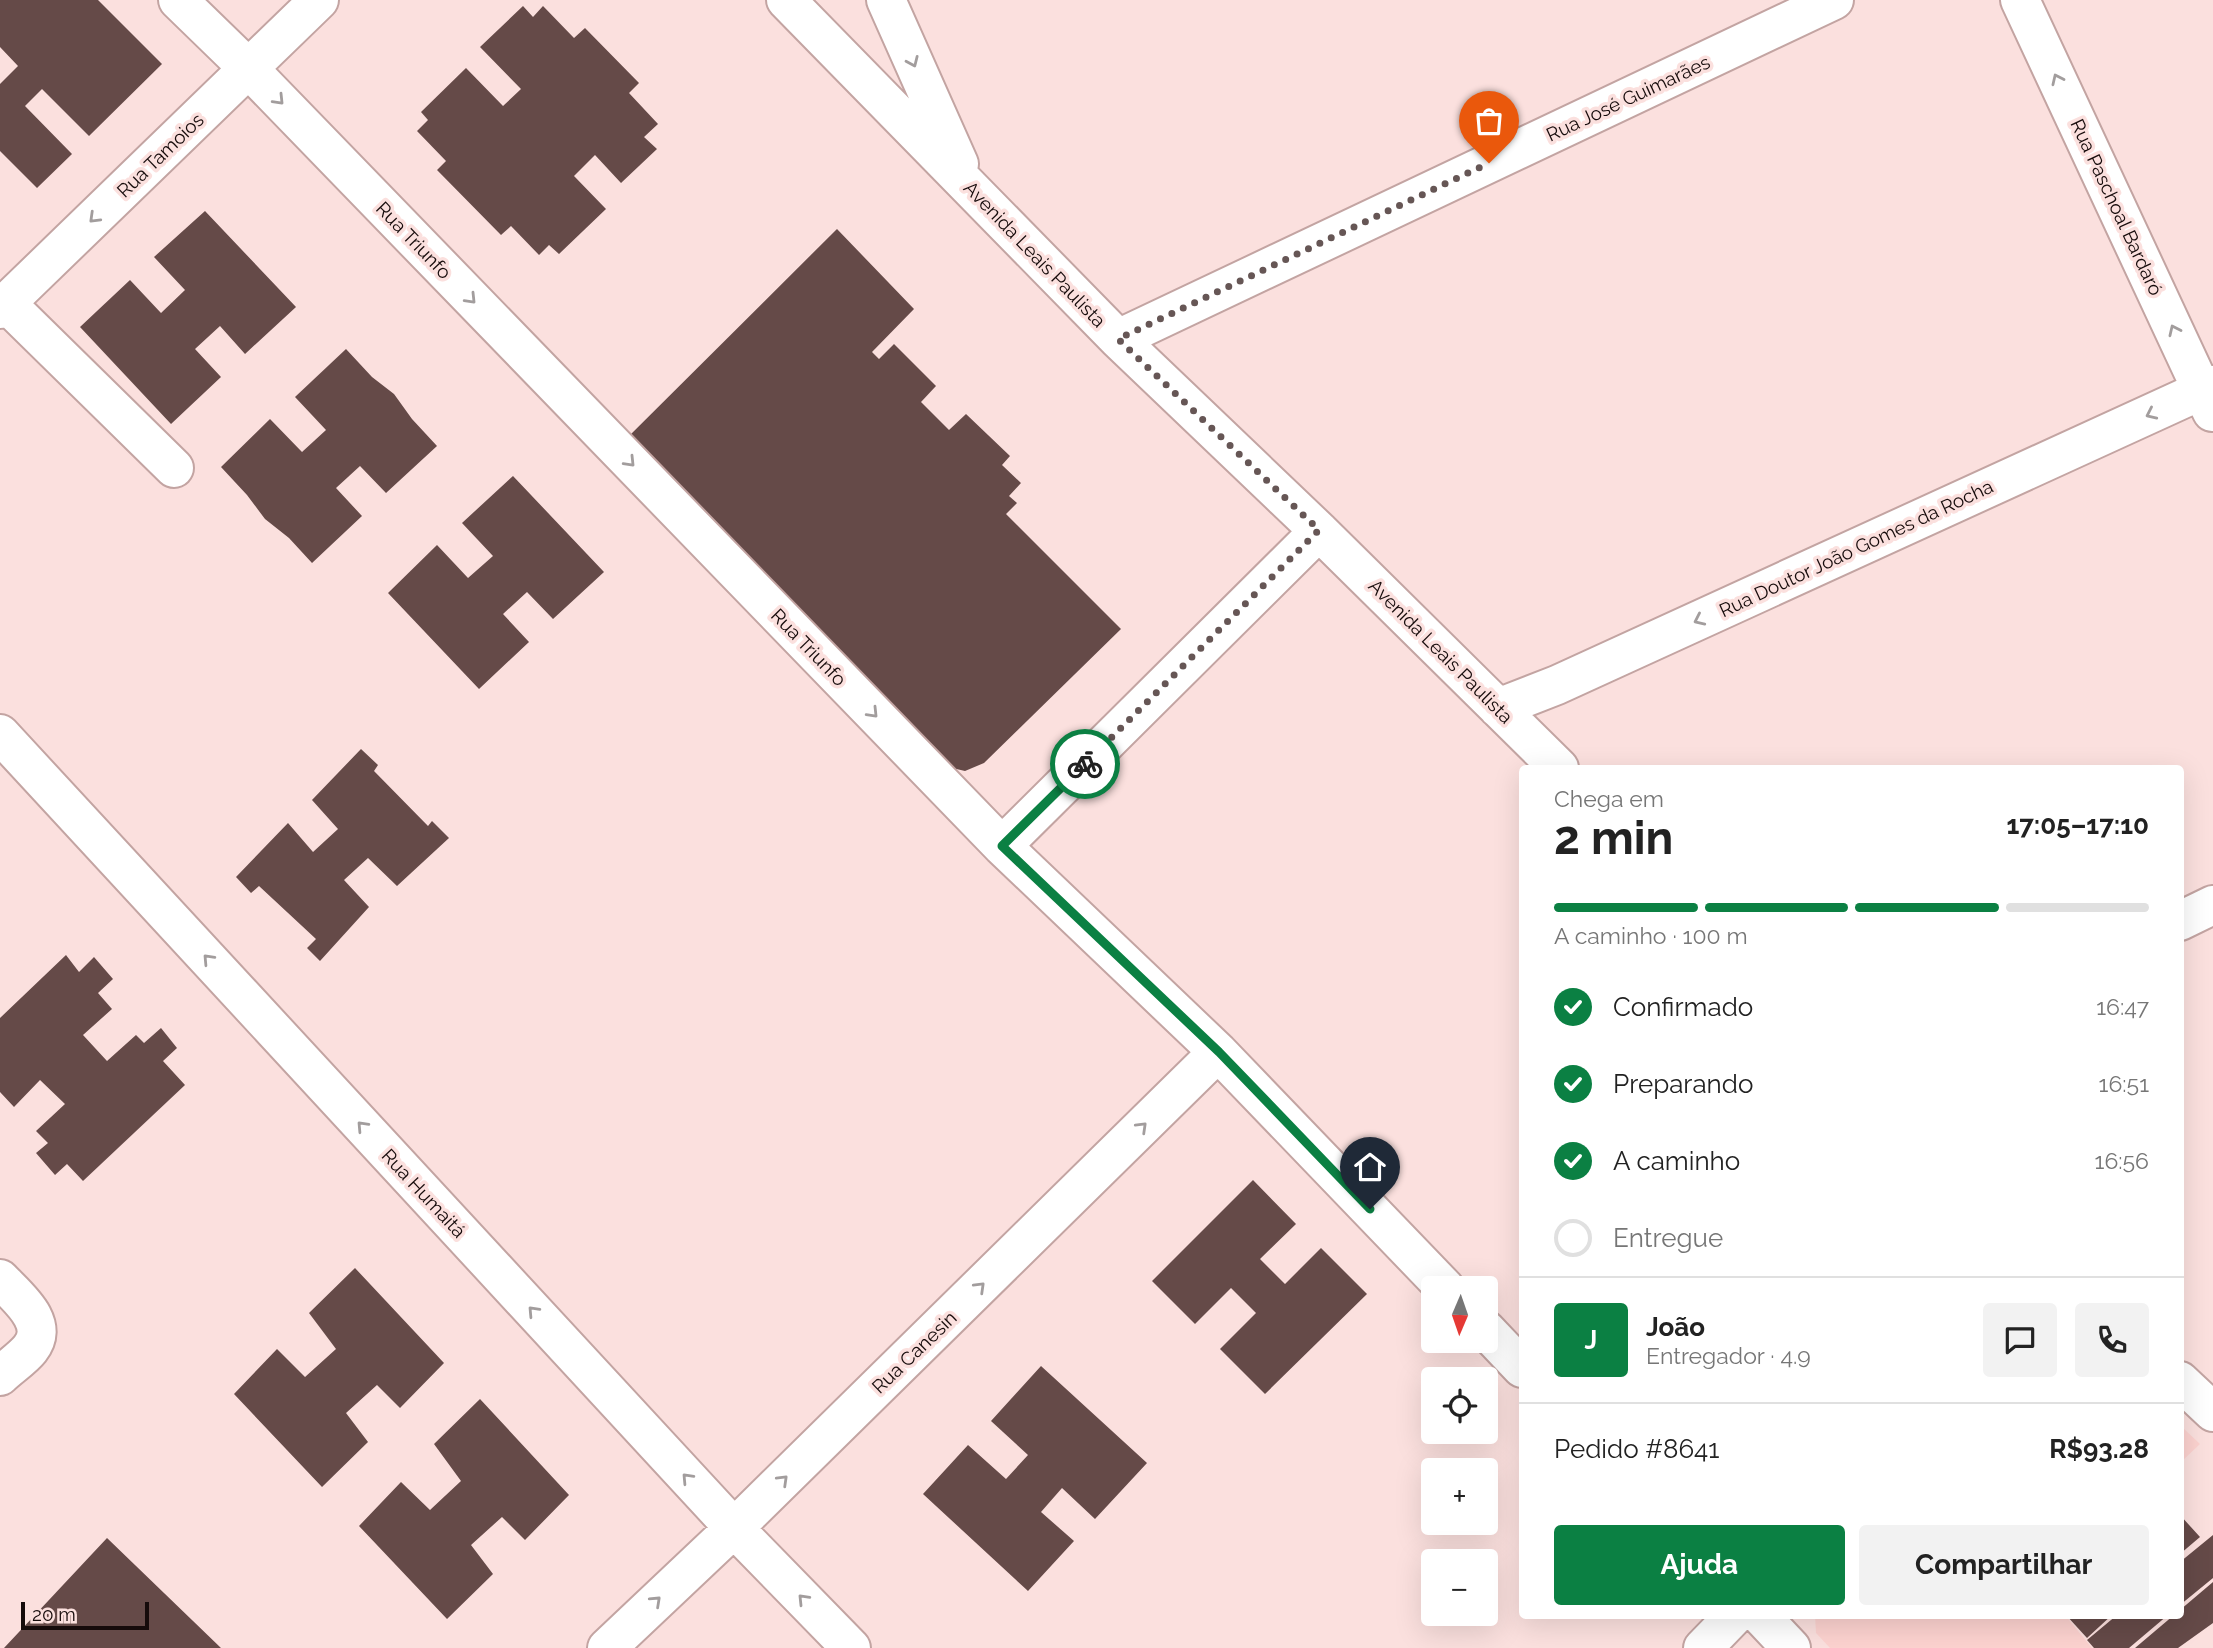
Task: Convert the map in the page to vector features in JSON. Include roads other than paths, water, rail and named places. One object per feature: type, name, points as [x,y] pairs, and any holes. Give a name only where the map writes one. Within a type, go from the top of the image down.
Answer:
[{"type":"street","name":"Rua Triunfo","points":[[178,0],[249,69],[1002,846],[1219,1052],[1434,1276]]},
{"type":"street","name":"Rua Tamoios","points":[[3,306],[319,0]]},
{"type":"street","name":"Avenida Leais Paulista","points":[[786,0],[1118,339],[1319,530],[1556,765]]},
{"type":"street","points":[[886,0],[969,187]]},
{"type":"street","name":"Rua José Guimarães","points":[[1118,339],[1835,0]]},
{"type":"street","name":"Rua Paschoal Bardaró","points":[[2020,0],[2209,396]]},
{"type":"street","points":[[3,306],[174,468]]},
{"type":"street","name":"Rua Doutor João Gomes da Rocha","points":[[1499,708],[1557,685],[2209,396]]},
{"type":"street","points":[[1002,846],[1319,530]]},
{"type":"street","name":"Rua Humaitá","points":[[0,734],[734,1528],[851,1648]]},
{"type":"street","points":[[2184,919],[2213,905]]},
{"type":"street","name":"Rua Canesin","points":[[607,1648],[734,1528],[1219,1052]]},
{"type":"street","points":[[0,1279],[33,1314],[37,1336],[30,1349],[0,1376]]},
{"type":"street","points":[[1498,1343],[1519,1365]]},
{"type":"street","points":[[2184,1385],[2213,1412]]},
{"type":"street","points":[[1703,1648],[1731,1619]]},
{"type":"street","points":[[1764,1619],[1791,1648]]}]
